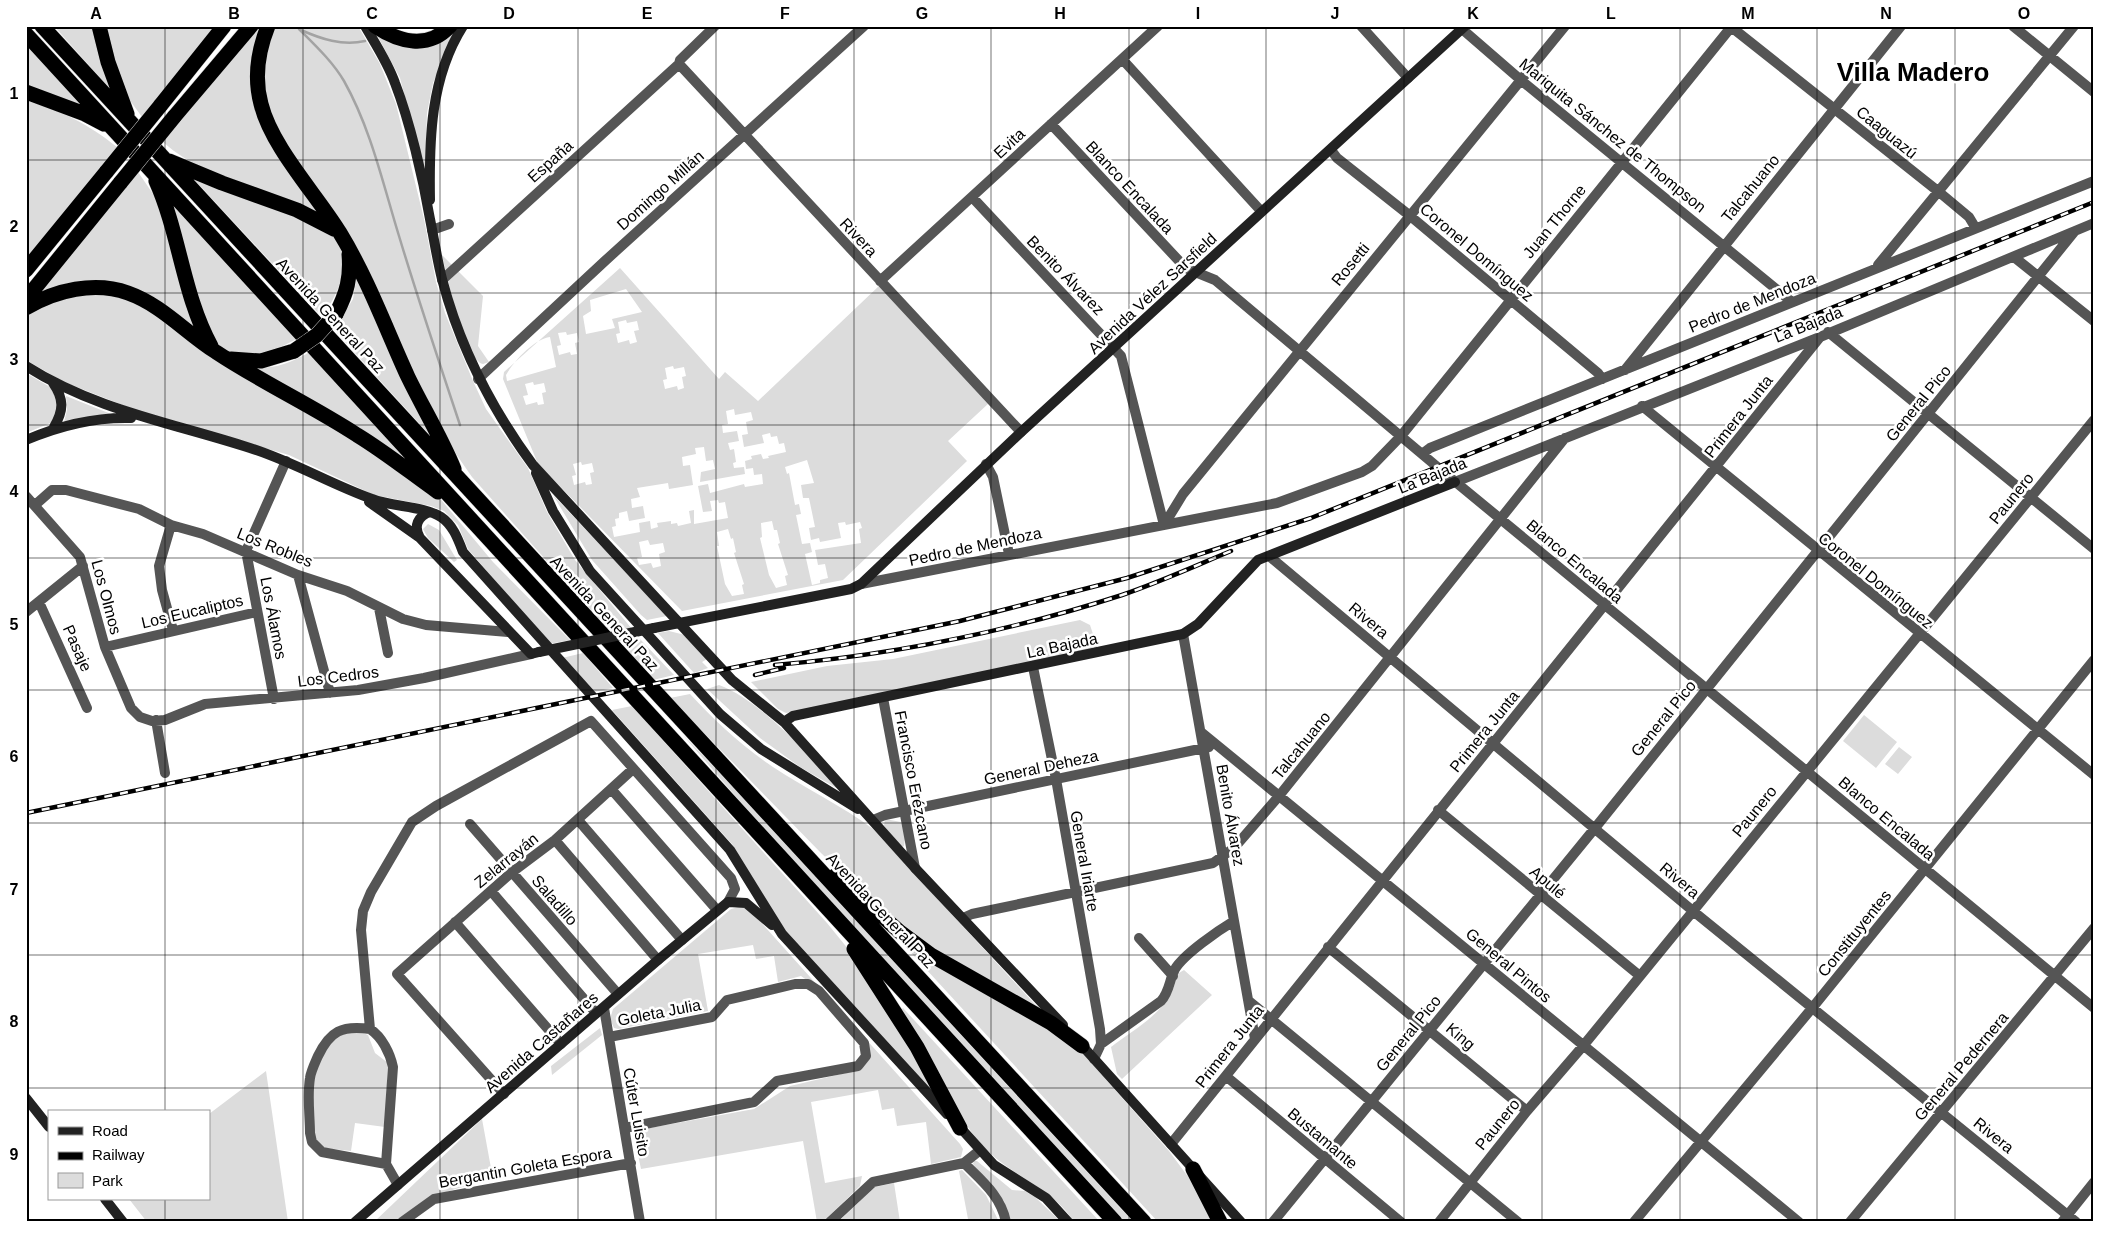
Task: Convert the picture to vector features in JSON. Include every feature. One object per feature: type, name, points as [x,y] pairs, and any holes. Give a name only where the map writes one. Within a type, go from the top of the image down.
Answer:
[{"type":"highway","name":"Avenida General Paz","points":[[42,26],[1144,1222]]},
{"type":"highway","points":[[99,26],[108,62],[130,122]]},
{"type":"highway","points":[[26,270],[224,26]]},
{"type":"highway","points":[[26,299],[174,117],[251,26]]},
{"type":"highway","points":[[268,26],[260,52],[258,71],[261,106],[279,144],[340,232],[365,279],[409,378],[442,442],[457,477]]},
{"type":"highway","points":[[375,26],[402,40],[414,42],[435,38],[451,32]]},
{"type":"highway","name":"Avenida General Paz","points":[[26,34],[1115,1222]]},
{"type":"highway","points":[[26,92],[85,114],[116,131]]},
{"type":"highway","points":[[164,159],[222,183],[297,210],[318,219],[340,232]]},
{"type":"highway","points":[[152,170],[172,226],[200,326],[220,354],[262,361],[294,351],[317,335],[336,314],[348,289],[351,272],[348,247]]},
{"type":"highway","points":[[26,308],[42,298],[69,291],[103,287],[128,293],[151,304],[220,354],[357,434],[461,508]]},
{"type":"highway","points":[[785,832],[900,932],[931,955],[1051,1023],[1082,1046]]},
{"type":"highway","points":[[824,905],[917,1047],[960,1128]]},
{"type":"highway","points":[[1194,1169],[1220,1222]]},
{"type":"street","name":"Avenida General Paz","points":[[365,26],[395,82],[430,219],[442,280],[457,329],[478,379],[509,433],[533,465],[732,680],[784,722],[915,868],[1094,1059],[1241,1222]]},
{"type":"street","points":[[430,219],[432,114],[451,32],[463,26]]},
{"type":"street","name":"España","points":[[442,280],[679,62],[715,26]]},
{"type":"street","name":"Domingo Millán","points":[[478,379],[864,26]]},
{"type":"street","name":"Evita","points":[[880,281],[1158,26]]},
{"type":"street","points":[[1361,26],[1408,78]]},
{"type":"street","name":"Rosetti","points":[[1164,525],[1183,494],[1565,26]]},
{"type":"street","name":"Talcahuano","points":[[1624,370],[1901,26]]},
{"type":"street","points":[[2013,26],[2094,92]]},
{"type":"street","points":[[1876,267],[2074,26]]},
{"type":"street","name":"Caaguazú","points":[[1731,27],[1939,192],[1969,217],[1975,227]]},
{"type":"street","name":"Juan Thorne","points":[[1401,436],[1731,27]]},
{"type":"street","name":"Avenida Vélez Sarsfield","points":[[861,584],[986,464],[1115,348],[1261,211],[1331,150],[1464,28]]},
{"type":"street","name":"Mariquita Sánchez de Thompson","points":[[1464,28],[1522,81],[1724,244],[1792,302]]},
{"type":"street","points":[[1122,59],[1261,211]]},
{"type":"street","name":"Rivera","points":[[679,62],[1021,432]]},
{"type":"street","name":"Blanco Encalada","points":[[1051,124],[1181,263],[1215,280],[1455,482],[2094,1008]]},
{"type":"street","name":"Coronel Domínguez","points":[[1331,150],[1337,158],[1511,299],[1598,373],[1602,379]]},
{"type":"street","name":"Pedro de Mendoza","points":[[1422,454],[1430,448],[1975,227],[2094,181]]},
{"type":"street","name":"Benito Álvarez","points":[[972,197],[1115,348],[1124,360],[1164,525]]},
{"type":"street","name":"La Bajada","points":[[784,722],[793,716],[1183,634],[1198,624],[1251,565],[1269,556],[1824,334],[2094,223]]},
{"type":"street","points":[[432,230],[449,224]]},
{"type":"street","name":"General Pico","points":[[1273,1222],[1541,895],[2074,232]]},
{"type":"street","points":[[2014,257],[2094,321]]},
{"type":"street","points":[[1824,334],[1929,414],[2094,549]]},
{"type":"street","name":"Primera Junta","points":[[1171,1144],[1227,1077],[1270,1018],[1382,879],[1494,745],[1604,604],[1824,334]]},
{"type":"street","points":[[26,366],[79,395],[142,418],[249,447],[286,461],[356,493],[386,504],[430,512],[448,522],[463,552],[730,850],[782,934]]},
{"type":"street","points":[[51,381],[60,393],[62,403],[62,414],[54,427]]},
{"type":"street","name":"Coronel Domínguez","points":[[1642,406],[1918,634],[2094,775]]},
{"type":"street","points":[[26,440],[54,427],[113,417],[142,418]]},
{"type":"street","name":"Paunero","points":[[1439,1222],[2094,420]]},
{"type":"street","name":"Pedro de Mendoza","points":[[535,653],[680,622],[850,589],[861,584],[1296,498],[1362,472],[1372,466],[1401,436]]},
{"type":"street","name":"Talcahuano","points":[[963,918],[972,914],[1213,863],[1234,848],[1279,796],[1391,658],[1566,438]]},
{"type":"street","points":[[246,551],[286,461]]},
{"type":"street","points":[[986,464],[992,477],[1009,554]]},
{"type":"street","name":"Avenida General Paz","points":[[533,465],[553,511],[590,571],[720,714],[761,749],[872,819]]},
{"type":"street","name":"Los Robles","points":[[35,505],[52,490],[66,490],[139,509],[171,524],[246,551],[298,575],[347,591],[403,619],[426,625],[508,632]]},
{"type":"street","points":[[356,493],[420,538],[508,632],[535,653]]},
{"type":"street","name":"Los Olmos","points":[[26,496],[80,557],[105,647],[131,708],[140,717]]},
{"type":"street","points":[[420,538],[417,533],[417,522],[430,512]]},
{"type":"street","points":[[171,524],[159,566],[162,590],[173,630]]},
{"type":"street","name":"Los Álamos","points":[[246,551],[274,699]]},
{"type":"street","name":"Rivera","points":[[1269,556],[1693,911],[1942,1112],[2064,1218],[2076,1222]]},
{"type":"street","points":[[26,612],[83,566]]},
{"type":"street","points":[[298,575],[330,693]]},
{"type":"street","name":"Pasaje","points":[[39,602],[87,708]]},
{"type":"street","points":[[379,608],[388,653]]},
{"type":"street","name":"Los Eucaliptos","points":[[105,647],[257,612]]},
{"type":"street","name":"Benito Álvarez","points":[[1183,634],[1255,1039]]},
{"type":"street","name":"Los Cedros","points":[[140,717],[165,720],[205,704],[330,693],[409,681],[535,653]]},
{"type":"street","name":"Constituyentes","points":[[1634,1222],[1813,1007],[2094,660]]},
{"type":"street","name":"General Iriarte","points":[[1033,667],[1056,779],[1101,1044]]},
{"type":"street","name":"Francisco Erézcano","points":[[883,698],[915,868]]},
{"type":"street","points":[[156,720],[165,773]]},
{"type":"street","points":[[370,1028],[361,930],[363,912],[371,892],[412,822],[436,806],[591,722],[731,878],[735,889],[728,902]]},
{"type":"street","name":"General Pintos","points":[[1201,732],[1799,1222]]},
{"type":"street","name":"General Deheza","points":[[872,819],[1056,779],[1204,750],[1216,744]]},
{"type":"street","name":"Zelarrayán","points":[[504,1094],[397,974],[511,873],[555,840],[633,769]]},
{"type":"street","points":[[612,790],[716,910]]},
{"type":"street","name":"Apulé","points":[[1438,810],[1640,976]]},
{"type":"street","points":[[578,820],[682,940]]},
{"type":"street","name":"Saladillo","points":[[470,824],[618,994]]},
{"type":"street","points":[[555,840],[658,960]]},
{"type":"street","points":[[491,891],[600,1010]]},
{"type":"street","points":[[728,902],[738,901],[753,907],[782,934],[979,1151],[1007,1175],[1046,1198],[1068,1222]]},
{"type":"street","name":"Avenida Castañares","points":[[355,1222],[618,994],[716,910],[728,902]]},
{"type":"street","points":[[1094,1059],[1101,1044],[1161,1001],[1167,994],[1178,965],[1214,933],[1234,921]]},
{"type":"street","points":[[455,922],[560,1044]]},
{"type":"street","name":"General Pedernera","points":[[1850,1222],[2094,928]]},
{"type":"street","points":[[1139,938],[1173,976]]},
{"type":"street","name":"King","points":[[1328,946],[1527,1112]]},
{"type":"street","name":"Goleta Julia","points":[[609,1037],[712,1017],[727,1000],[795,984],[808,984],[819,991],[864,1043],[866,1056],[858,1066]]},
{"type":"street","points":[[1249,1001],[1372,1100],[1518,1222]]},
{"type":"street","name":"Cúter Luisito","points":[[600,1010],[609,1037],[640,1222]]},
{"type":"street","points":[[386,1164],[322,1152],[312,1142],[310,1133],[310,1078],[323,1045],[333,1034],[344,1028],[370,1028],[378,1034],[391,1058],[393,1067],[386,1164],[398,1185]]},
{"type":"street","name":"Bergantin Goleta Espora","points":[[625,1128],[754,1102],[777,1081],[858,1066]]},
{"type":"street","name":"Bustamante","points":[[1227,1077],[1400,1222]]},
{"type":"street","points":[[26,1098],[48,1126]]},
{"type":"street","points":[[830,1222],[873,1182],[964,1163],[979,1151]]},
{"type":"street","name":"Bergantin Goleta Espora","points":[[402,1222],[434,1199],[630,1163]]},
{"type":"street","points":[[964,1163],[990,1189],[1000,1203],[1006,1222]]},
{"type":"street","points":[[2064,1218],[2094,1182]]},
{"type":"street","points":[[106,1200],[119,1221]]},
{"type":"green space","points":[[54,26],[93,26],[111,90]]},
{"type":"green space","points":[[103,26],[216,26],[142,117],[126,95]]},
{"type":"green space","points":[[258,26],[263,26],[254,92],[324,217],[219,177],[199,167],[163,142]]},
{"type":"green space","points":[[274,26],[358,26],[380,64],[396,104],[424,219],[436,282],[445,313],[473,381],[486,409],[528,468],[547,512],[575,560],[632,629],[611,633],[472,477],[447,441],[274,123],[264,85],[264,64]]},
{"type":"green space","points":[[453,34],[433,83],[427,113],[425,173],[400,78],[377,35],[407,44],[425,46],[434,45]]},
{"type":"green space","points":[[26,42],[89,110],[26,87]]},
{"type":"green space","points":[[26,100],[74,119],[117,147],[26,259],[29,220],[26,190]]},
{"type":"green space","points":[[138,172],[160,204],[199,333],[130,288],[40,293]]},
{"type":"green space","points":[[190,175],[287,211],[334,236],[340,245],[343,256],[342,278],[328,309],[322,317]]},
{"type":"green space","points":[[166,195],[298,338],[281,347],[252,355],[232,353],[217,344],[209,334]]},
{"type":"green space","points":[[442,255],[483,296],[478,346],[489,362],[483,364],[477,359],[470,348],[458,315]]},
{"type":"green space","points":[[620,268],[719,379],[725,372],[758,401],[880,285],[989,403],[948,441],[967,461],[843,580],[682,611],[538,464],[503,379],[504,372],[515,362],[506,375],[507,381],[556,367],[550,337],[538,342]],"holes":[[[626,289],[642,312],[612,319],[615,328],[586,334],[583,316],[591,311],[590,300]],[[626,320],[627,323],[637,321],[639,330],[634,331],[637,342],[630,344],[629,340],[618,343],[616,334],[620,333],[618,322]],[[566,332],[567,335],[577,333],[579,342],[575,343],[577,354],[571,355],[570,352],[559,355],[557,346],[561,345],[558,333]],[[673,366],[674,369],[684,367],[686,376],[682,377],[684,388],[678,390],[677,386],[665,389],[663,380],[667,379],[665,368]],[[533,382],[534,385],[544,383],[546,392],[542,393],[544,404],[538,405],[537,402],[526,405],[523,396],[528,395],[525,384]],[[734,409],[735,415],[751,412],[753,420],[746,422],[748,434],[742,435],[744,447],[764,443],[762,435],[770,433],[771,437],[777,436],[779,444],[784,443],[786,452],[763,459],[761,454],[751,456],[752,459],[745,461],[746,469],[753,468],[754,475],[762,474],[763,484],[745,487],[744,484],[710,493],[708,484],[698,486],[703,512],[712,511],[710,501],[718,500],[719,503],[725,502],[728,518],[694,524],[694,510],[689,511],[691,523],[678,526],[677,523],[671,524],[671,521],[657,523],[658,527],[651,529],[650,521],[639,523],[640,532],[614,537],[612,527],[616,526],[615,519],[619,518],[619,513],[627,511],[629,521],[645,518],[643,506],[632,508],[631,499],[640,497],[637,488],[668,483],[669,489],[693,485],[690,465],[683,466],[682,457],[696,454],[695,448],[704,447],[706,461],[713,460],[715,469],[701,472],[700,482],[745,474],[744,467],[734,468],[733,463],[736,462],[734,449],[730,450],[728,443],[739,441],[737,431],[723,433],[722,425],[728,424],[726,411]],[[807,460],[814,483],[801,485],[803,498],[809,498],[815,527],[809,528],[811,540],[819,538],[820,542],[841,538],[838,523],[845,522],[846,525],[860,522],[862,528],[859,529],[861,543],[815,550],[818,565],[825,564],[828,578],[812,585],[805,554],[812,552],[810,543],[802,544],[796,515],[801,514],[799,504],[795,505],[789,473],[787,474],[785,467]],[[581,462],[582,465],[592,463],[594,472],[590,473],[592,484],[586,485],[585,482],[574,485],[572,476],[576,475],[573,464]],[[772,521],[774,530],[777,530],[780,543],[778,544],[788,575],[785,576],[787,585],[776,588],[769,575],[760,538],[762,537],[761,523]],[[728,529],[731,539],[733,538],[736,552],[734,553],[744,584],[742,585],[744,594],[732,596],[725,584],[717,546],[719,546],[717,532]],[[648,540],[650,545],[663,543],[665,552],[659,554],[661,566],[653,568],[651,563],[639,565],[637,558],[642,557],[639,542]]]},
{"type":"green space","points":[[357,274],[437,443],[334,330],[353,299]]},
{"type":"green space","points":[[101,292],[126,297],[357,439],[438,496],[493,562],[570,640],[549,644],[468,549],[458,525],[444,511],[431,506],[374,495],[289,455],[143,413],[64,382],[26,360],[26,317],[62,298]]},
{"type":"green space","points":[[311,351],[414,464],[361,430],[252,368],[283,364]]},
{"type":"green space","points":[[26,373],[50,387],[59,404],[53,422],[26,433]]},
{"type":"green space","points":[[66,396],[111,414],[64,422],[67,410]]},
{"type":"green space","points":[[553,495],[667,616],[647,620],[641,615],[592,560]]},
{"type":"green space","points":[[428,524],[439,530],[457,560],[454,562],[428,538],[423,529]]},
{"type":"green space","points":[[1080,620],[1090,625],[1098,649],[786,713],[778,709],[751,682],[827,666],[893,659]]},
{"type":"green space","points":[[669,631],[685,635],[707,659],[702,662],[708,668],[694,673],[658,633]]},
{"type":"green space","points":[[640,639],[674,675],[653,680],[621,644]]},
{"type":"green space","points":[[583,653],[613,688],[594,692],[562,658]]},
{"type":"green space","points":[[719,685],[753,704],[770,718],[845,793],[800,767],[760,738],[707,689]]},
{"type":"green space","points":[[690,694],[750,751],[785,775],[849,812],[873,829],[1043,1013],[946,961],[881,911],[821,853],[670,698]]},
{"type":"green space","points":[[632,706],[827,923],[866,971],[946,1109],[785,931],[732,844],[612,710]]},
{"type":"green space","points":[[1864,715],[1897,742],[1876,768],[1843,741]]},
{"type":"green space","points":[[682,734],[1133,1222],[1125,1222],[749,812]]},
{"type":"green space","points":[[1899,747],[1912,757],[1898,774],[1885,764]]},
{"type":"green space","points":[[885,819],[901,822],[906,832],[904,846],[902,847],[884,826]]},
{"type":"green space","points":[[743,906],[749,909],[960,1144],[963,1149],[961,1157],[931,1164],[926,1122],[897,1126],[894,1108],[882,1110],[878,1090],[811,1102],[825,1183],[862,1176],[860,1186],[828,1217],[829,1221],[817,1222],[803,1141],[641,1169],[633,1131],[754,1109],[790,1086],[850,1072],[869,1054],[808,981],[801,976],[778,982],[774,956],[756,959],[753,945],[698,954],[708,1011],[618,1029],[614,1028],[610,1019],[613,1009],[731,909]]},
{"type":"green space","points":[[892,932],[1078,1048],[1169,1151],[1192,1182],[1215,1222],[1158,1222]]},
{"type":"green space","points":[[1184,970],[1212,995],[1122,1079],[1117,1074],[1111,1047],[1161,1007],[1169,997],[1177,974]]},
{"type":"green space","points":[[903,1008],[1100,1222],[1074,1222],[1056,1201],[1000,1161],[976,1138],[964,1122],[930,1065],[901,1010]]},
{"type":"green space","points":[[600,1028],[602,1035],[552,1075],[551,1066]]},
{"type":"green space","points":[[358,1031],[368,1035],[375,1053],[388,1063],[385,1127],[355,1123],[351,1151],[324,1148],[315,1138],[313,1079],[317,1064],[336,1035]]},
{"type":"green space","points":[[266,1071],[288,1222],[147,1222],[130,1200],[210,1200],[210,1113]]},
{"type":"green space","points":[[482,1119],[493,1179],[443,1193],[432,1198],[399,1222],[374,1222]]},
{"type":"green space","points":[[974,1161],[977,1161],[1012,1190],[1025,1191],[1035,1197],[1061,1222],[1010,1222],[1004,1201],[973,1164]]},
{"type":"green space","points":[[962,1170],[986,1195],[999,1222],[952,1222],[968,1219],[959,1171]]},
{"type":"green space","points":[[894,1183],[900,1222],[838,1222],[875,1187]]},
{"type":"waterway","points":[[299,29],[340,74],[362,118],[460,425]]},
{"type":"waterway","points":[[301,30],[332,41],[348,43],[365,41]]},
{"type":"railway","points":[[26,813],[960,621],[1127,578],[1311,518],[2094,202]]},
{"type":"railway","points":[[775,665],[819,661],[907,648],[1037,620],[1122,595],[1231,551]]},
{"type":"railway","points":[[755,675],[784,668]]},
{"type":"district","name":"Villa Madero","points":[[1913,72]]}]
